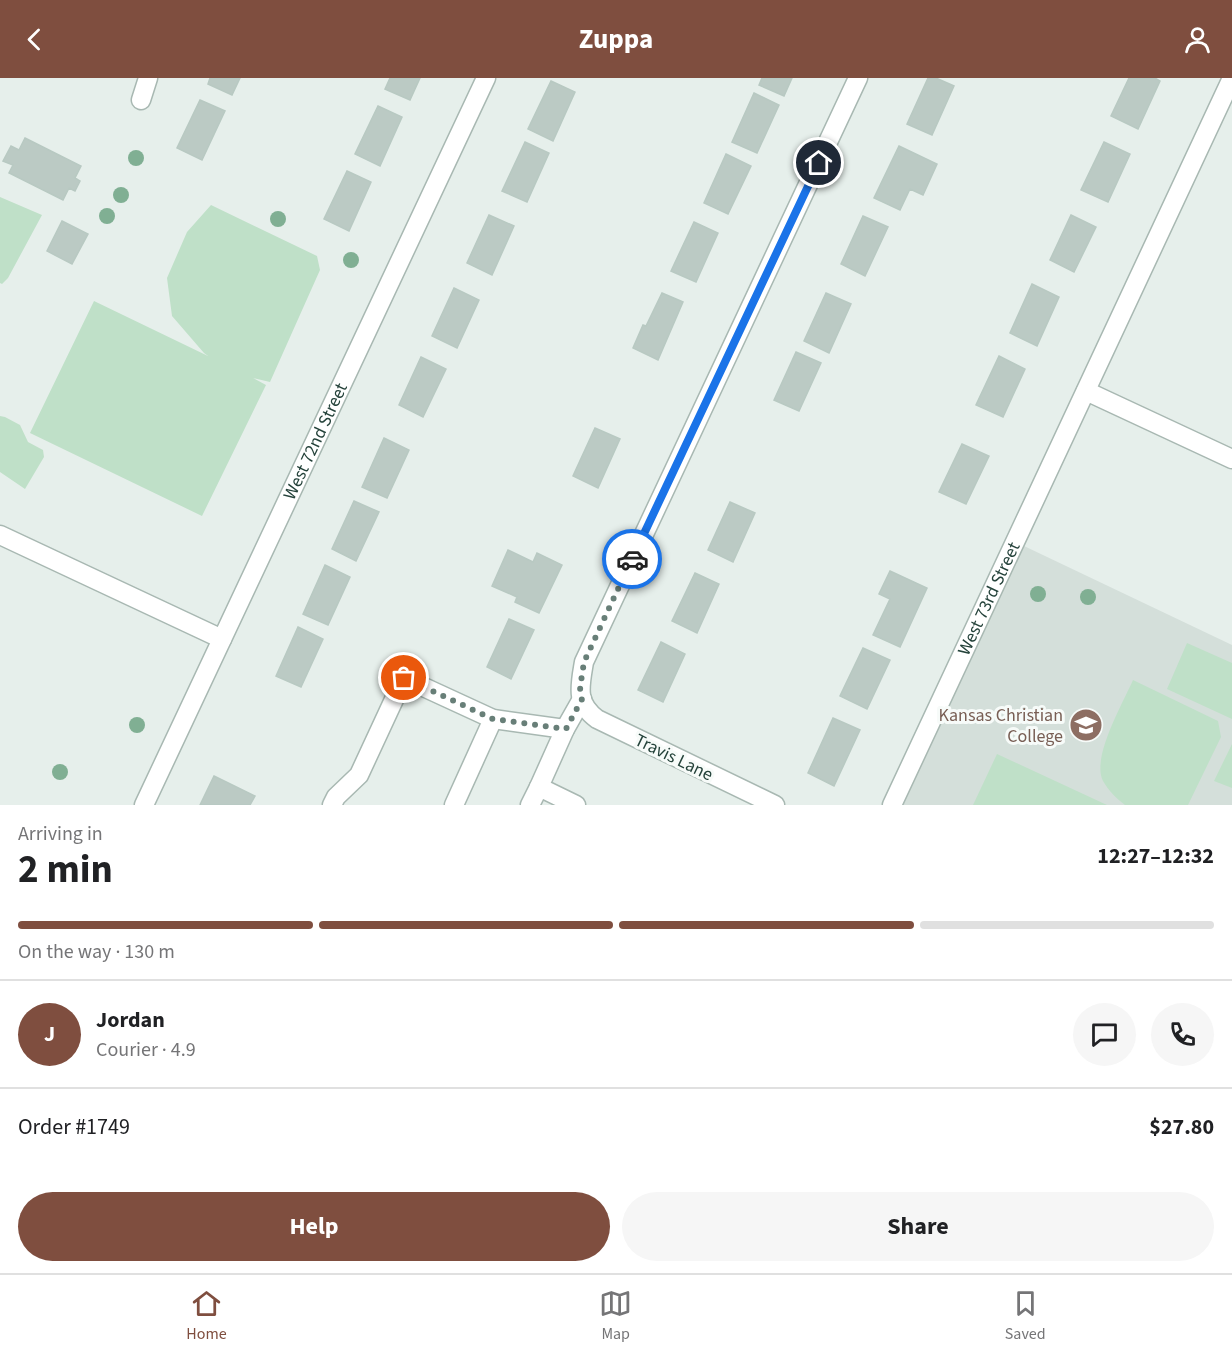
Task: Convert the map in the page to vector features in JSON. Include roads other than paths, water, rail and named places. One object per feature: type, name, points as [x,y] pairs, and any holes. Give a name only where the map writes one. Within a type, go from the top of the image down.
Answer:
[{"type":"street","points":[[141,100],[148,78]]},
{"type":"street","name":"West 72nd Street","points":[[144,805],[486,78]]},
{"type":"street","points":[[530,805],[582,699],[580,688],[584,662],[858,78]]},
{"type":"street","name":"West 73rd Street","points":[[892,805],[1231,84]]},
{"type":"street","points":[[1086,391],[1232,459]]},
{"type":"street","points":[[0,535],[222,639]]},
{"type":"street","points":[[332,805],[336,797],[359,775],[404,678],[493,719],[566,729]]},
{"type":"street","name":"Travis Lane","points":[[582,699],[588,712],[611,727],[775,805]]},
{"type":"street","points":[[454,805],[493,719]]},
{"type":"street","points":[[538,787],[576,805]]},
{"type":"place","name":"Kansas Christian College","points":[[1086,725]]}]
